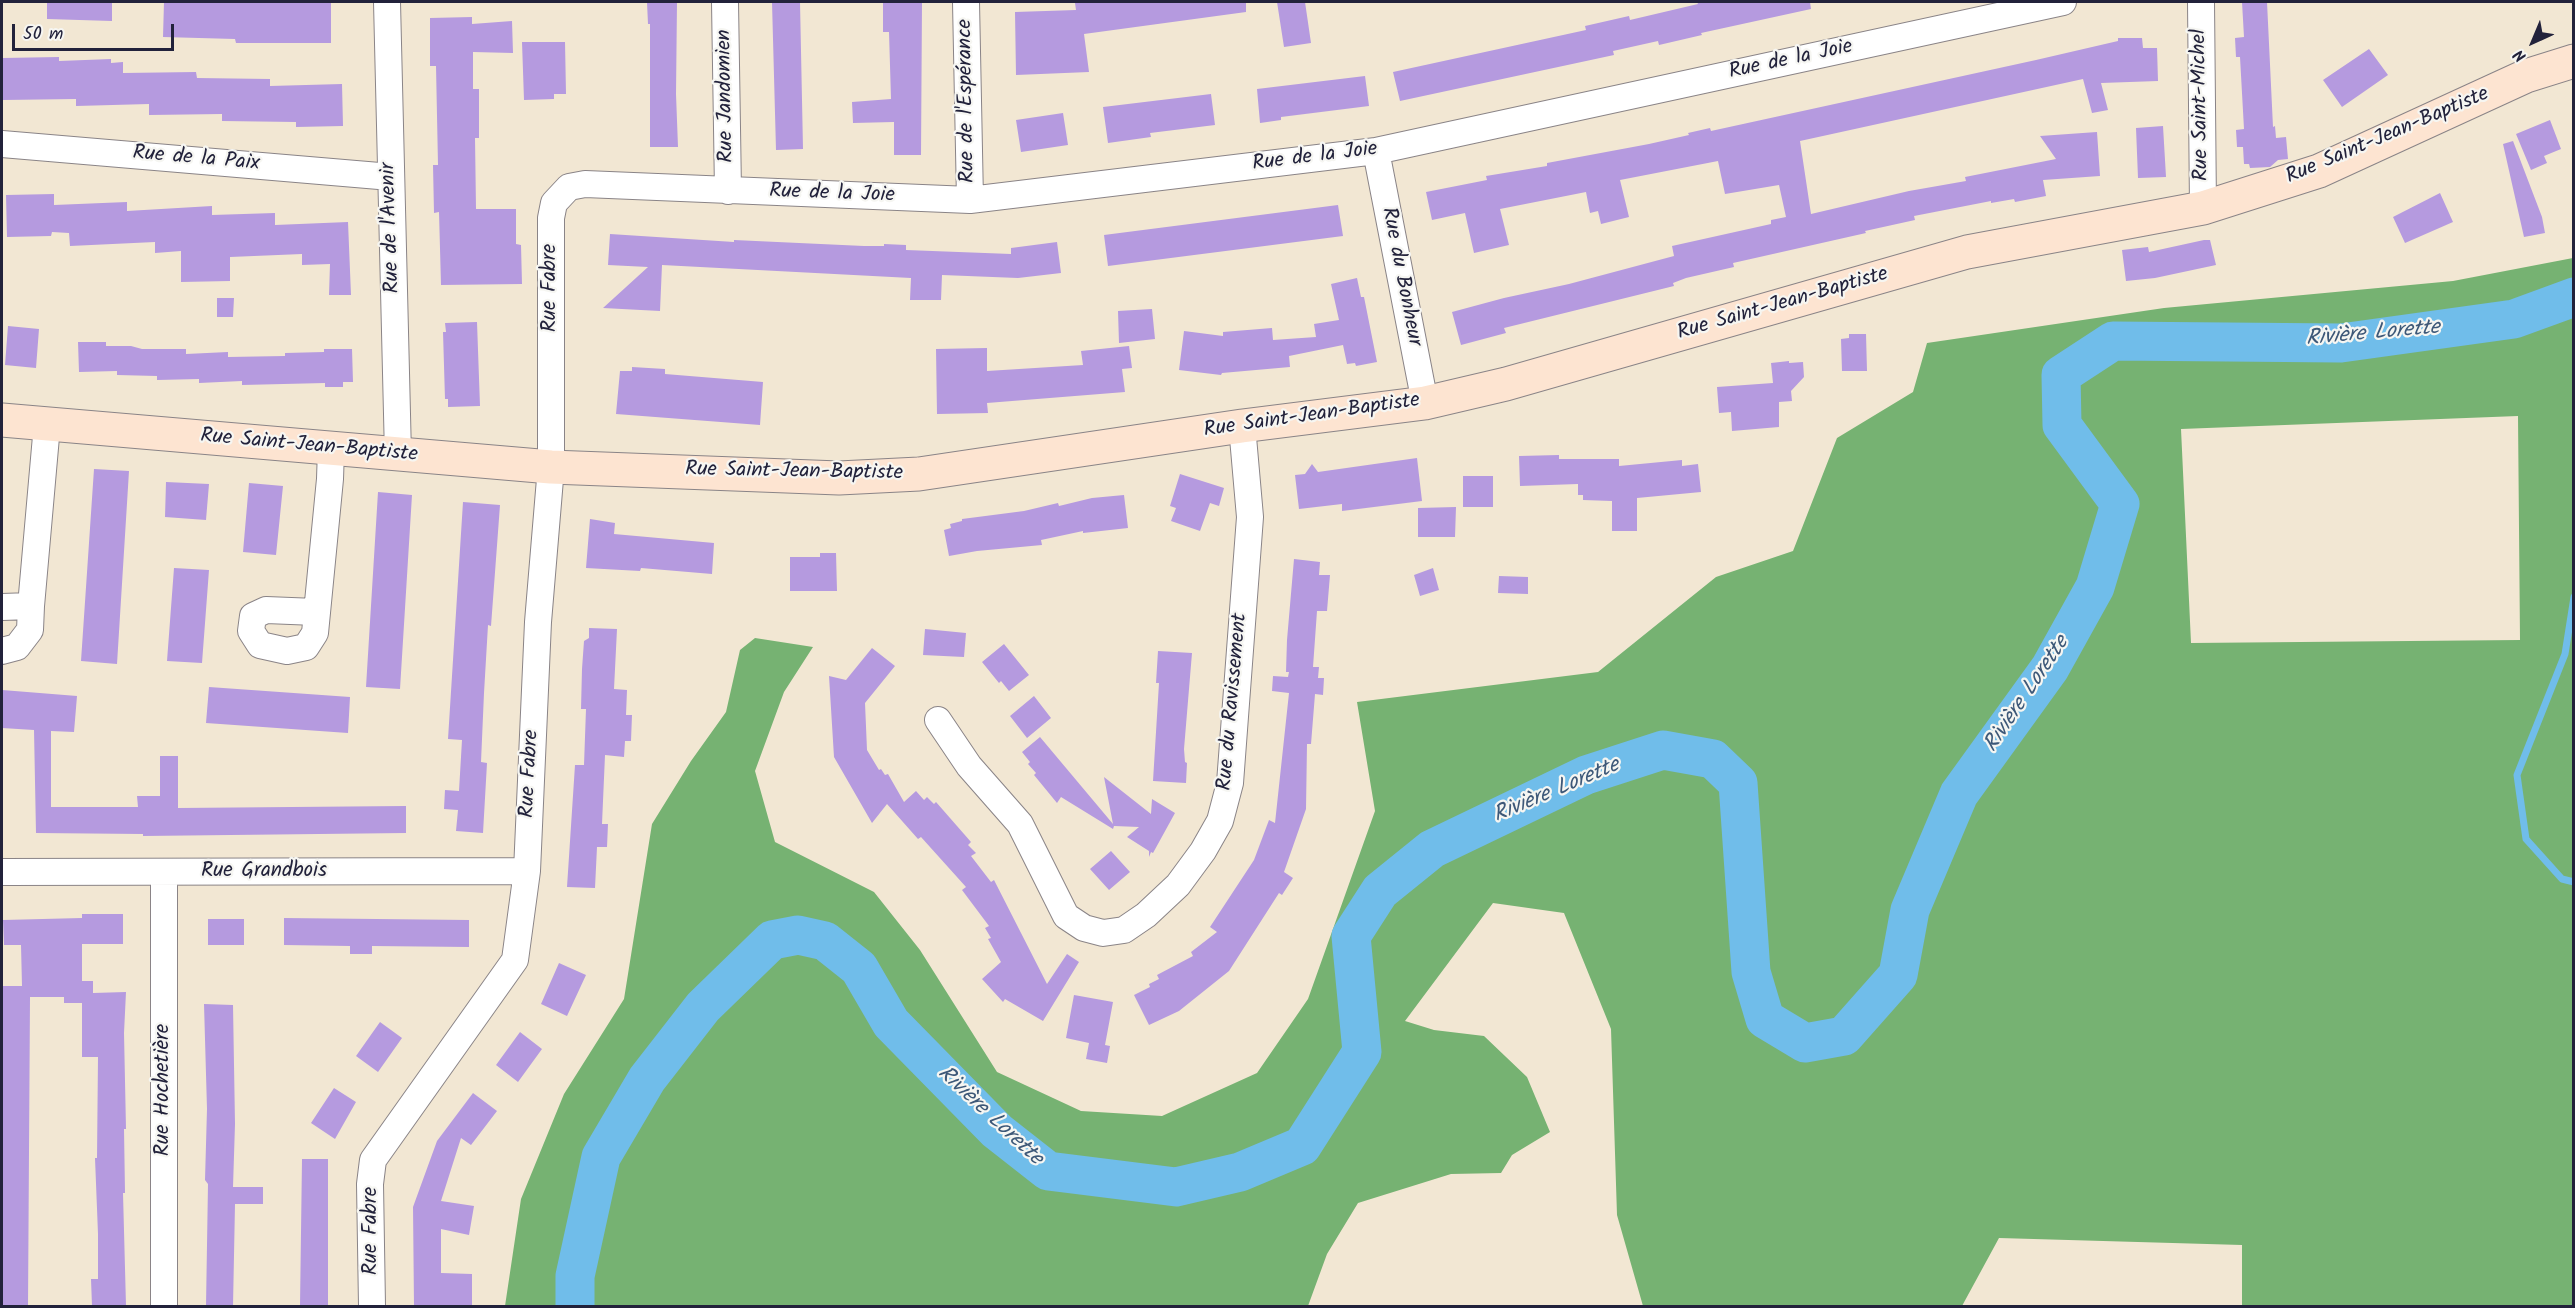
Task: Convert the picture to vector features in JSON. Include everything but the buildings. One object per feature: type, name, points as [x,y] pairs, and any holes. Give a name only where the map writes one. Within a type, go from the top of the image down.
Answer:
[{"type":"street","name":"Rue de l'Avenir","points":[[387,2],[398,455]]},
{"type":"street","name":"Rue Jandomien","points":[[725,2],[728,191]]},
{"type":"street","name":"Rue de l'Espérance","points":[[966,2],[970,200]]},
{"type":"street","name":"Rue de la Joie","points":[[558,196],[569,187],[585,184],[970,200],[1376,152],[2009,7],[2062,2]]},
{"type":"street","name":"Rue Saint-Michel","points":[[2201,2],[2203,208]]},
{"type":"street","name":"Rue Saint-Jean-Baptiste","points":[[2,420],[551,467],[839,478],[919,474],[1242,426],[1425,403],[1506,384],[1967,252],[2203,208],[2319,171],[2526,76],[2574,61]]},
{"type":"street","name":"Rue de la Paix","points":[[2,144],[391,177]]},
{"type":"street","name":"Rue du Bonheur","points":[[1376,152],[1425,403]]},
{"type":"street","name":"Rue Fabre","points":[[372,1306],[370,1184],[373,1160],[515,960],[527,872],[538,622],[551,467],[551,218],[554,202],[558,196]]},
{"type":"street","points":[[2,651],[16,647],[30,630],[47,424]]},
{"type":"street","name":"Rue du Ravissement","points":[[938,720],[969,766],[1020,824],[1066,916],[1084,928],[1103,933],[1124,930],[1146,915],[1178,885],[1220,821],[1230,783],[1250,517],[1242,426]]},
{"type":"street","points":[[316,612],[331,449]]},
{"type":"street","points":[[2,607],[31,606]]},
{"type":"street","name":"Rue Grandbois","points":[[2,872],[527,872]]},
{"type":"street","name":"Rue Hochetière","points":[[164,873],[164,1306]]},
{"type":"green space","points":[[2573,258],[2573,1306],[2242,1306],[2242,1245],[1999,1238],[1962,1306],[1643,1306],[1617,1215],[1611,1029],[1564,913],[1493,903],[1405,1021],[1434,1030],[1484,1036],[1527,1077],[1550,1132],[1512,1155],[1501,1173],[1451,1174],[1358,1203],[1327,1254],[1308,1306],[505,1306],[521,1199],[564,1094],[624,999],[652,824],[691,761],[726,712],[740,650],[755,638],[813,647],[784,692],[755,771],[775,842],[874,892],[920,950],[997,1072],[1081,1111],[1162,1116],[1257,1073],[1308,999],[1375,811],[1357,702],[1598,672],[1716,577],[1793,551],[1837,438],[1913,392],[1927,343],[2164,308],[2453,281]],"holes":[[[2518,416],[2520,640],[2191,643],[2181,429]]]},
{"type":"waterway","name":"Rivière Lorette","points":[[575,1306],[575,1276],[601,1157],[647,1079],[703,1007],[772,940],[798,935],[825,941],[859,968],[891,1023],[997,1131],[1048,1171],[1176,1187],[1240,1172],[1302,1146],[1362,1052],[1351,936],[1380,891],[1432,849],[1586,775],[1663,750],[1713,759],[1738,783],[1751,972],[1765,1019],[1805,1043],[1844,1036],[1898,975],[1910,910],[1959,794],[2050,668],[2095,587],[2120,504],[2062,425],[2061,375],[2113,341],[2341,343],[2514,319],[2574,297]]},
{"type":"waterway","points":[[2574,597],[2565,654],[2517,775],[2526,839],[2562,879],[2574,882]]}]
